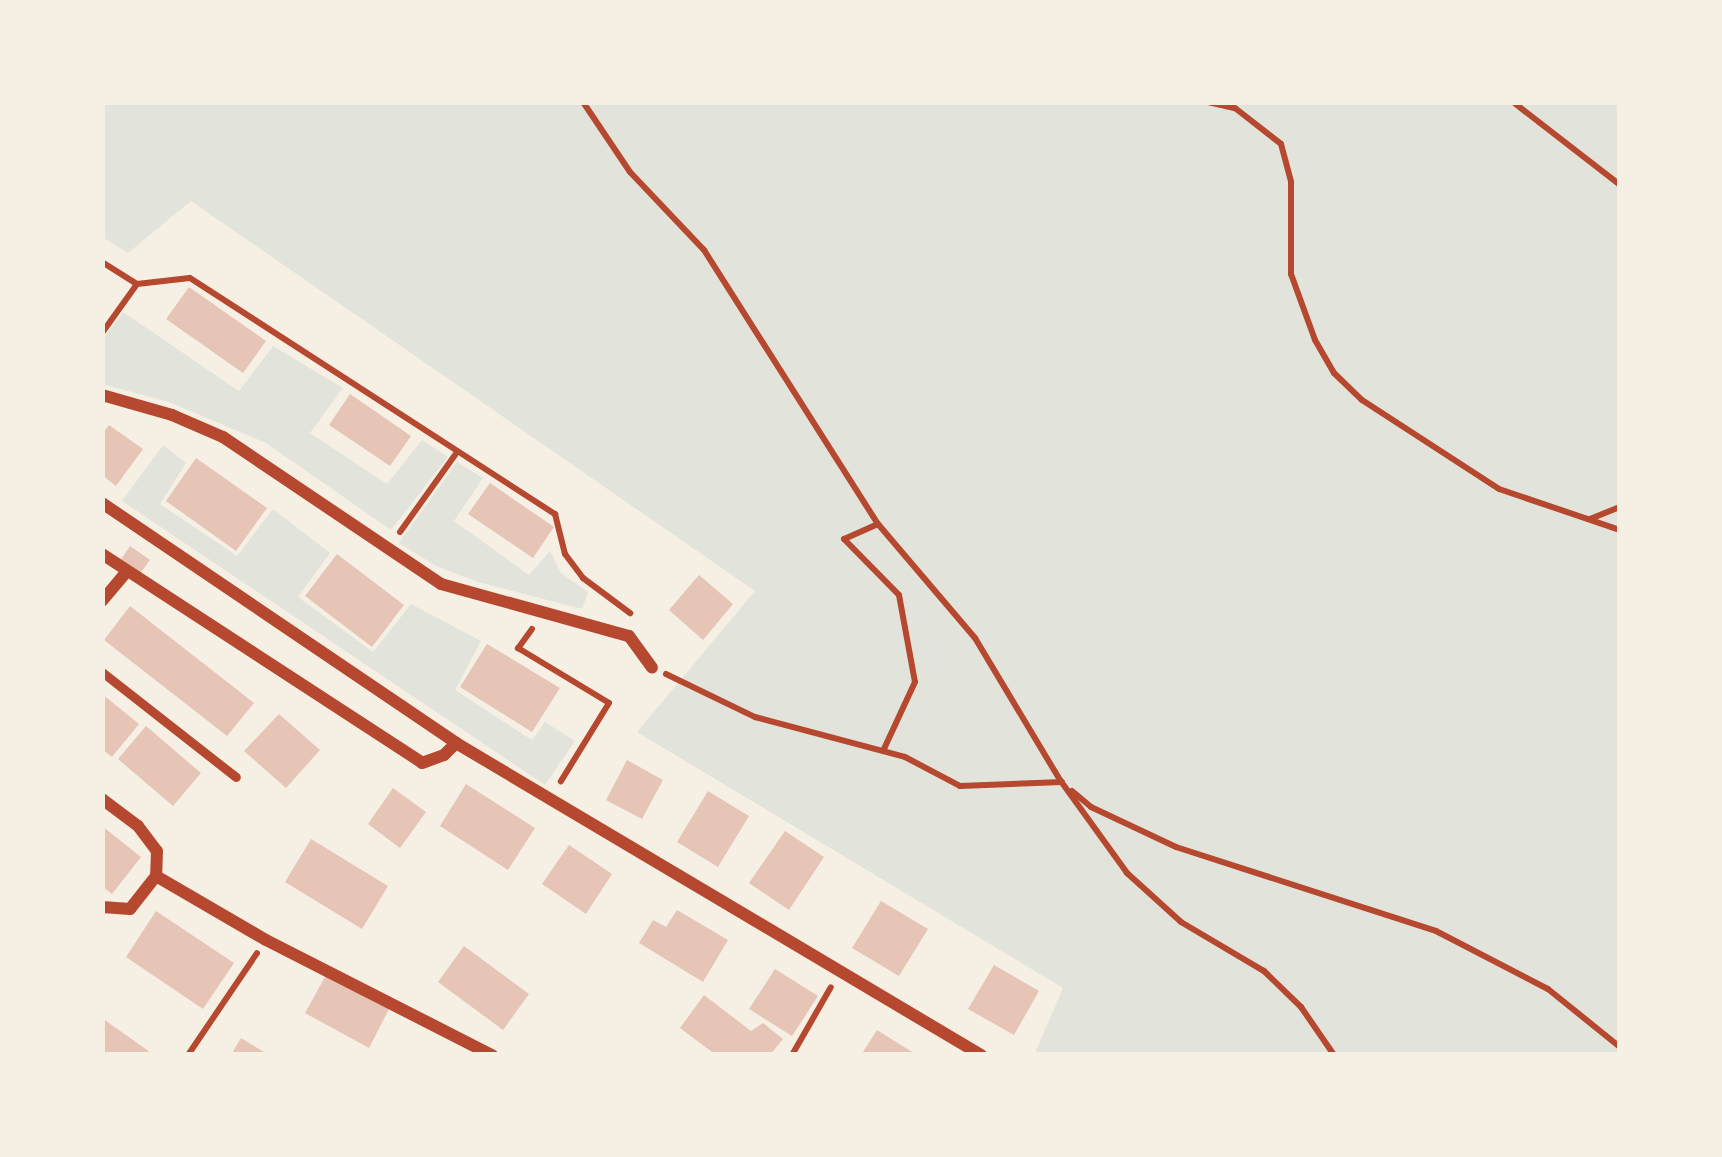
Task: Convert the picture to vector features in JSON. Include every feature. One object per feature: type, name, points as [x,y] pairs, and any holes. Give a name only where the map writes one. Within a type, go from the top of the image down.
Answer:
[{"type":"street","points":[[102,395],[172,415],[223,437],[441,584],[628,636],[652,668]]},
{"type":"street","points":[[102,503],[456,743],[981,1055]]},
{"type":"street","points":[[102,554],[422,763],[445,755],[456,743]]},
{"type":"street","points":[[102,601],[126,572]]},
{"type":"street","points":[[102,799],[138,826],[158,851],[155,876],[130,909],[102,907]]},
{"type":"street","points":[[155,876],[266,940],[492,1055]]},
{"type":"lane","points":[[102,672],[236,777]]},
{"type":"path","points":[[583,102],[630,172],[704,250],[878,524],[975,638],[1060,780],[1127,873],[1181,922],[1264,971],[1300,1007],[1334,1055]]},
{"type":"path","points":[[1208,102],[1235,108],[1281,144],[1291,182],[1291,274],[1315,340],[1334,373],[1362,400],[1499,489],[1620,530]]},
{"type":"path","points":[[1513,102],[1620,184]]},
{"type":"path","points":[[102,262],[137,284],[190,278],[555,514],[566,554],[583,578],[636,617],[628,636]]},
{"type":"path","points":[[102,333],[137,284]]},
{"type":"path","points":[[387,550],[456,454]]},
{"type":"path","points":[[1588,520],[1620,507]]},
{"type":"path","points":[[878,524],[844,539],[899,595],[915,682],[883,752]]},
{"type":"path","points":[[537,622],[518,648],[609,703],[549,800]]},
{"type":"path","points":[[652,668],[755,717],[883,752],[960,786],[1060,780],[1090,807],[1176,847],[1436,931],[1548,989],[1620,1047]]},
{"type":"path","points":[[188,1055],[266,940]]},
{"type":"path","points":[[792,1055],[832,983]]},
{"type":"shaded area","points":[[102,102],[1620,102],[1620,1055],[1034,1055],[1063,988],[637,732],[755,591],[191,201],[128,253],[102,237]]},
{"type":"shaded area","points":[[123,312],[239,391],[273,346],[343,388],[310,433],[387,484],[422,440],[448,457],[391,530],[266,443],[169,402],[102,384],[102,340]]},
{"type":"shaded area","points":[[163,445],[186,463],[160,504],[237,556],[273,509],[330,553],[298,597],[373,652],[411,604],[481,641],[455,690],[532,740],[545,722],[575,741],[545,785],[122,501]]},
{"type":"shaded area","points":[[457,462],[483,478],[454,521],[529,575],[550,551],[561,573],[588,592],[582,609],[478,582],[436,566],[399,543]]},
{"type":"building","points":[[189,287],[266,341],[243,373],[166,319]]},
{"type":"building","points":[[350,394],[411,436],[390,466],[329,425]]},
{"type":"building","points":[[109,425],[143,449],[116,486],[102,475],[102,434]]},
{"type":"building","points":[[196,458],[267,508],[236,551],[166,501]]},
{"type":"building","points":[[490,483],[554,527],[533,558],[468,514]]},
{"type":"building","points":[[130,546],[150,560],[139,575],[120,561]]},
{"type":"building","points":[[337,554],[404,605],[372,647],[305,596]]},
{"type":"building","points":[[699,575],[733,604],[703,640],[669,610]]},
{"type":"building","points":[[130,606],[254,703],[227,736],[104,640]]},
{"type":"building","points":[[487,644],[560,688],[532,732],[460,687]]},
{"type":"building","points":[[102,694],[139,724],[112,757],[102,749]]},
{"type":"building","points":[[279,714],[320,750],[286,788],[244,751]]},
{"type":"building","points":[[146,726],[201,773],[173,806],[118,759]]},
{"type":"building","points":[[627,760],[663,780],[642,819],[606,800]]},
{"type":"building","points":[[466,784],[535,828],[508,870],[440,826]]},
{"type":"building","points":[[393,788],[426,812],[400,848],[368,824]]},
{"type":"building","points":[[708,791],[749,816],[718,867],[677,842]]},
{"type":"building","points":[[102,826],[141,857],[112,894],[102,886]]},
{"type":"building","points":[[785,831],[824,857],[789,910],[749,883]]},
{"type":"building","points":[[311,839],[388,886],[362,929],[285,882]]},
{"type":"building","points":[[569,845],[612,874],[586,914],[542,884]]},
{"type":"building","points":[[881,901],[928,929],[899,976],[852,948]]},
{"type":"building","points":[[677,910],[728,940],[703,982],[639,943],[653,920],[666,927]]},
{"type":"building","points":[[156,911],[234,963],[203,1009],[126,957]]},
{"type":"building","points":[[464,946],[529,994],[503,1030],[438,982]]},
{"type":"building","points":[[994,965],[1039,991],[1014,1035],[968,1009]]},
{"type":"building","points":[[775,969],[818,996],[792,1036],[749,1009]]},
{"type":"building","points":[[326,975],[389,1009],[369,1048],[305,1013]]},
{"type":"building","points":[[704,995],[751,1031],[763,1023],[783,1039],[770,1055],[716,1055],[680,1028]]},
{"type":"building","points":[[102,1018],[154,1055],[102,1055]]},
{"type":"building","points":[[877,1030],[917,1055],[861,1055]]},
{"type":"building","points":[[241,1038],[269,1055],[231,1055]]}]
